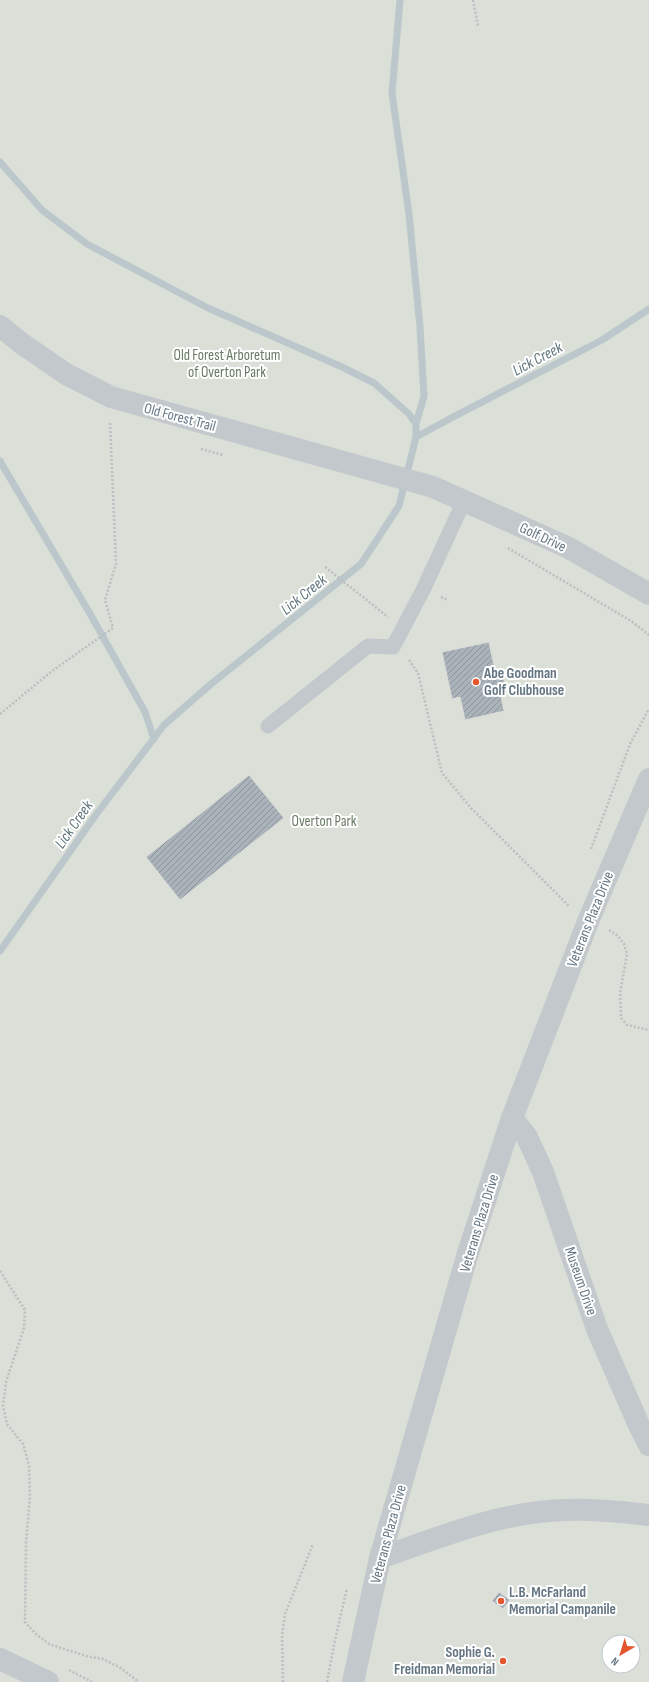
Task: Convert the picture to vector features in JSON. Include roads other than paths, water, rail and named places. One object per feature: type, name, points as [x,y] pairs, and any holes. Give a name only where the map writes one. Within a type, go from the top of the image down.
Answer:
[{"type":"street","name":"Old Forest Trail","points":[[0,326],[21,343],[66,374],[111,397],[433,487]]},
{"type":"street","name":"Golf Drive","points":[[433,487],[567,547],[649,594]]},
{"type":"street","name":"Veterans Plaza Drive","points":[[352,1682],[380,1558],[468,1253],[512,1118],[589,919],[649,779]]},
{"type":"street","name":"Museum Drive","points":[[512,1118],[527,1137],[543,1172],[597,1329],[649,1446]]},
{"type":"street","points":[[380,1558],[469,1527],[515,1516],[567,1510],[649,1515]]},
{"type":"street","points":[[0,1658],[48,1682]]},
{"type":"lane","points":[[268,726],[368,646],[393,647],[424,588],[464,501]]},
{"type":"waterway","points":[[400,0],[392,93],[409,214],[420,327],[424,396],[416,424]]},
{"type":"waterway","points":[[0,162],[42,210],[87,244],[208,308],[342,367],[374,383],[409,414],[416,424],[416,437]]},
{"type":"waterway","name":"Lick Creek","points":[[0,951],[95,816],[164,725],[211,684],[361,564],[399,506],[416,437],[602,340],[649,309]]},
{"type":"waterway","points":[[0,461],[89,612],[145,712],[154,739]]},
{"type":"place","name":"Abe Goodman Golf Clubhouse","points":[[476,682]]},
{"type":"place","name":"L.B. McFarland Memorial Campanile","points":[[501,1601]]},
{"type":"place","name":"Sophie G. Freidman Memorial","points":[[503,1661]]},
{"type":"park label","name":"Old Forest Arboretum of Overton Park","points":[[227,364]]},
{"type":"park label","name":"Overton Park","points":[[324,821]]}]
